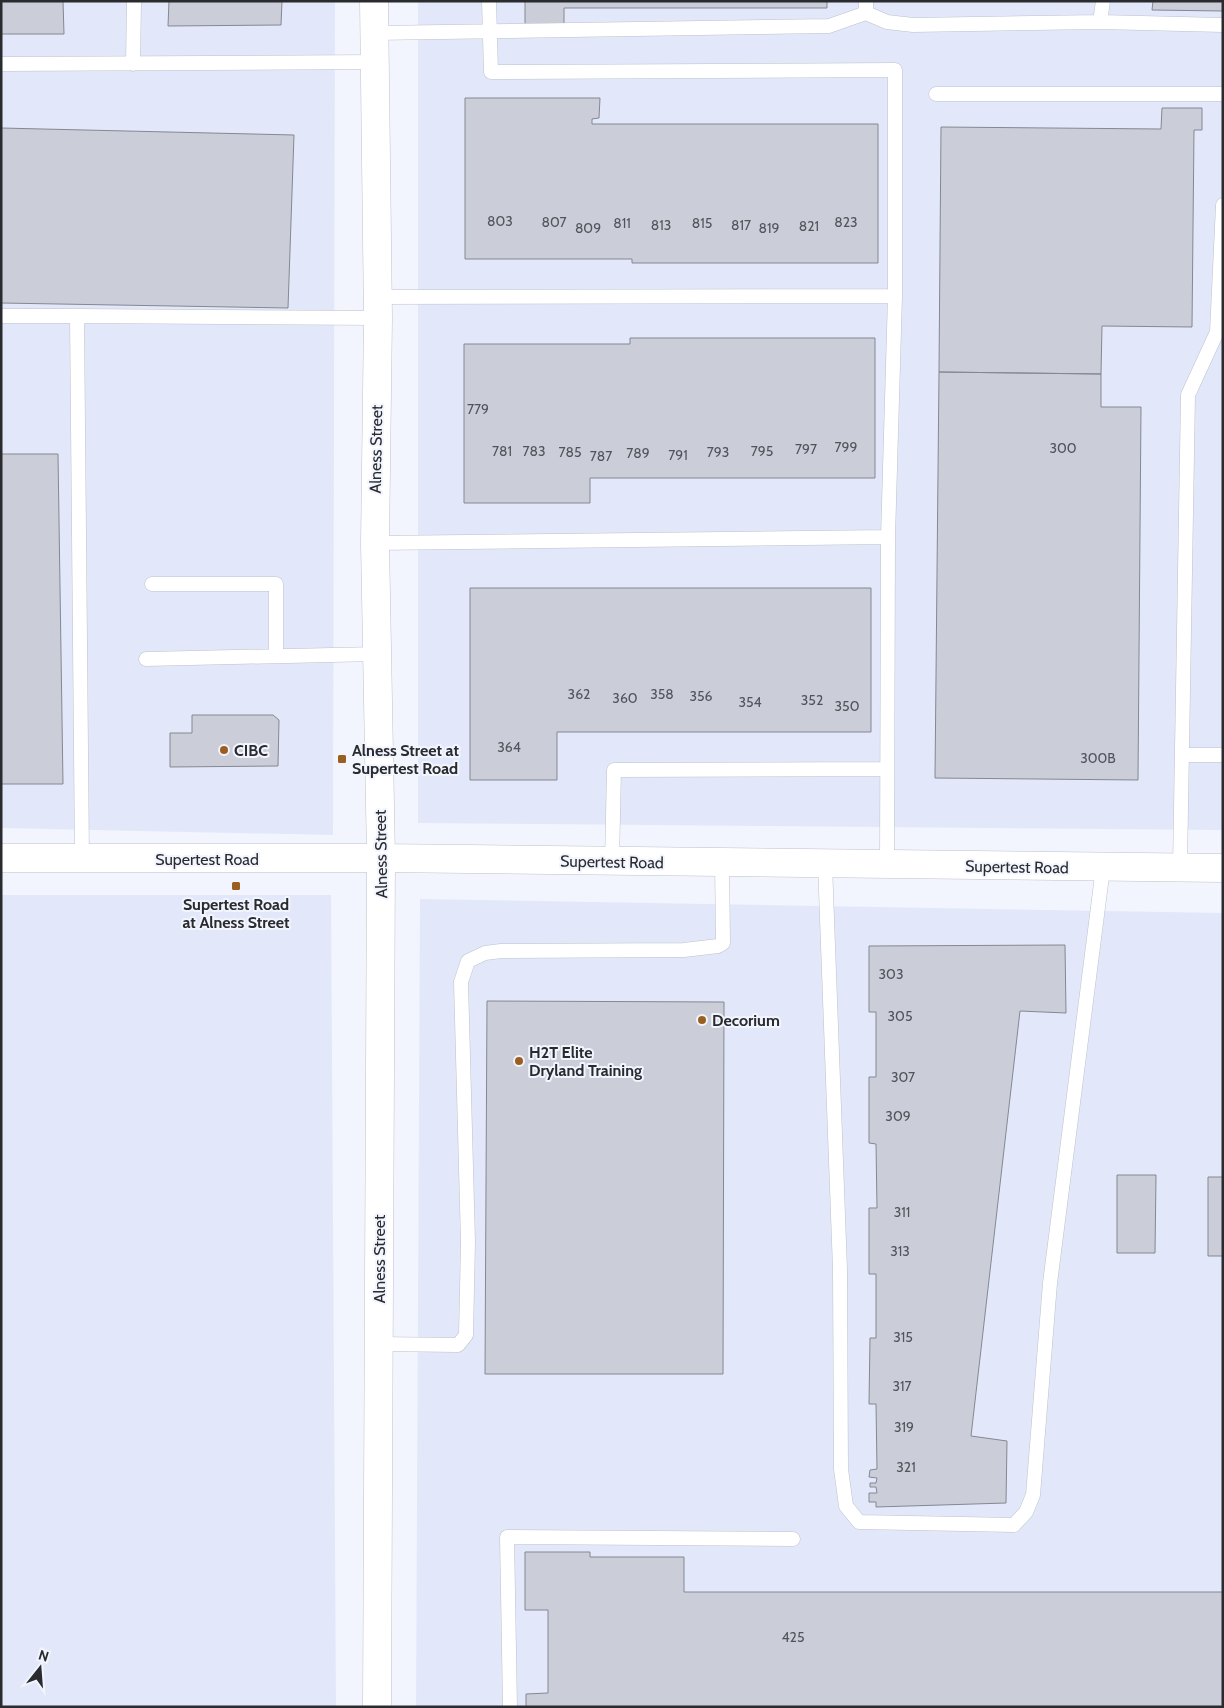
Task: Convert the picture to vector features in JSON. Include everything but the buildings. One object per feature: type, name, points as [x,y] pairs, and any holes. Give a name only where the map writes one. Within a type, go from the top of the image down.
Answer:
[{"type":"street","name":"Alness Street","points":[[374,1],[377,308],[376,542],[381,858],[377,1707]]},
{"type":"street","name":"Supertest Road","points":[[1,858],[381,858],[1223,868]]},
{"type":"lane","points":[[133,64],[134,1]]},
{"type":"lane","points":[[489,1],[491,72],[895,70],[895,296],[888,537],[887,865]]},
{"type":"lane","points":[[1100,22],[1102,1]]},
{"type":"lane","points":[[374,33],[829,26],[866,7],[886,22],[913,26],[1100,22],[1223,24]]},
{"type":"lane","points":[[1,64],[374,62]]},
{"type":"lane","points":[[936,94],[1223,94]]},
{"type":"lane","points":[[1180,867],[1188,395],[1217,332],[1223,205]]},
{"type":"lane","points":[[1,316],[77,316],[895,296]]},
{"type":"lane","points":[[77,316],[82,859]]},
{"type":"lane","points":[[376,542],[888,537]]},
{"type":"lane","points":[[152,584],[276,584],[276,656]]},
{"type":"lane","points":[[146,659],[377,654]]},
{"type":"lane","points":[[1182,755],[1223,755]]},
{"type":"lane","points":[[612,862],[614,770],[887,769]]},
{"type":"lane","points":[[379,1344],[458,1345],[466,1335],[468,1242],[462,982],[468,961],[484,953],[684,950],[718,946],[723,943],[724,930],[722,863]]},
{"type":"lane","points":[[825,864],[840,1269],[841,1469],[846,1506],[860,1522],[1014,1524],[1026,1512],[1033,1495],[1050,1283],[1103,868]]},
{"type":"lane","points":[[510,1707],[507,1537],[794,1539]]},
{"type":"shaded area","points":[[1,1],[335,1],[333,835],[1,828]]},
{"type":"shaded area","points":[[418,1],[1223,1],[1223,830],[418,823]]},
{"type":"shaded area","points":[[1,895],[331,895],[336,1707],[1,1707]]},
{"type":"shaded area","points":[[420,899],[1223,913],[1223,1707],[416,1707]]},
{"type":"place","name":"CIBC","points":[[224,750]]},
{"type":"place","name":"Alness Street at Supertest Road","points":[[342,759]]},
{"type":"place","name":"Supertest Road at Alness Street","points":[[236,886]]},
{"type":"place","name":"Decorium","points":[[702,1020]]},
{"type":"place","name":"H2T Elite Dryland Training","points":[[519,1061]]}]
